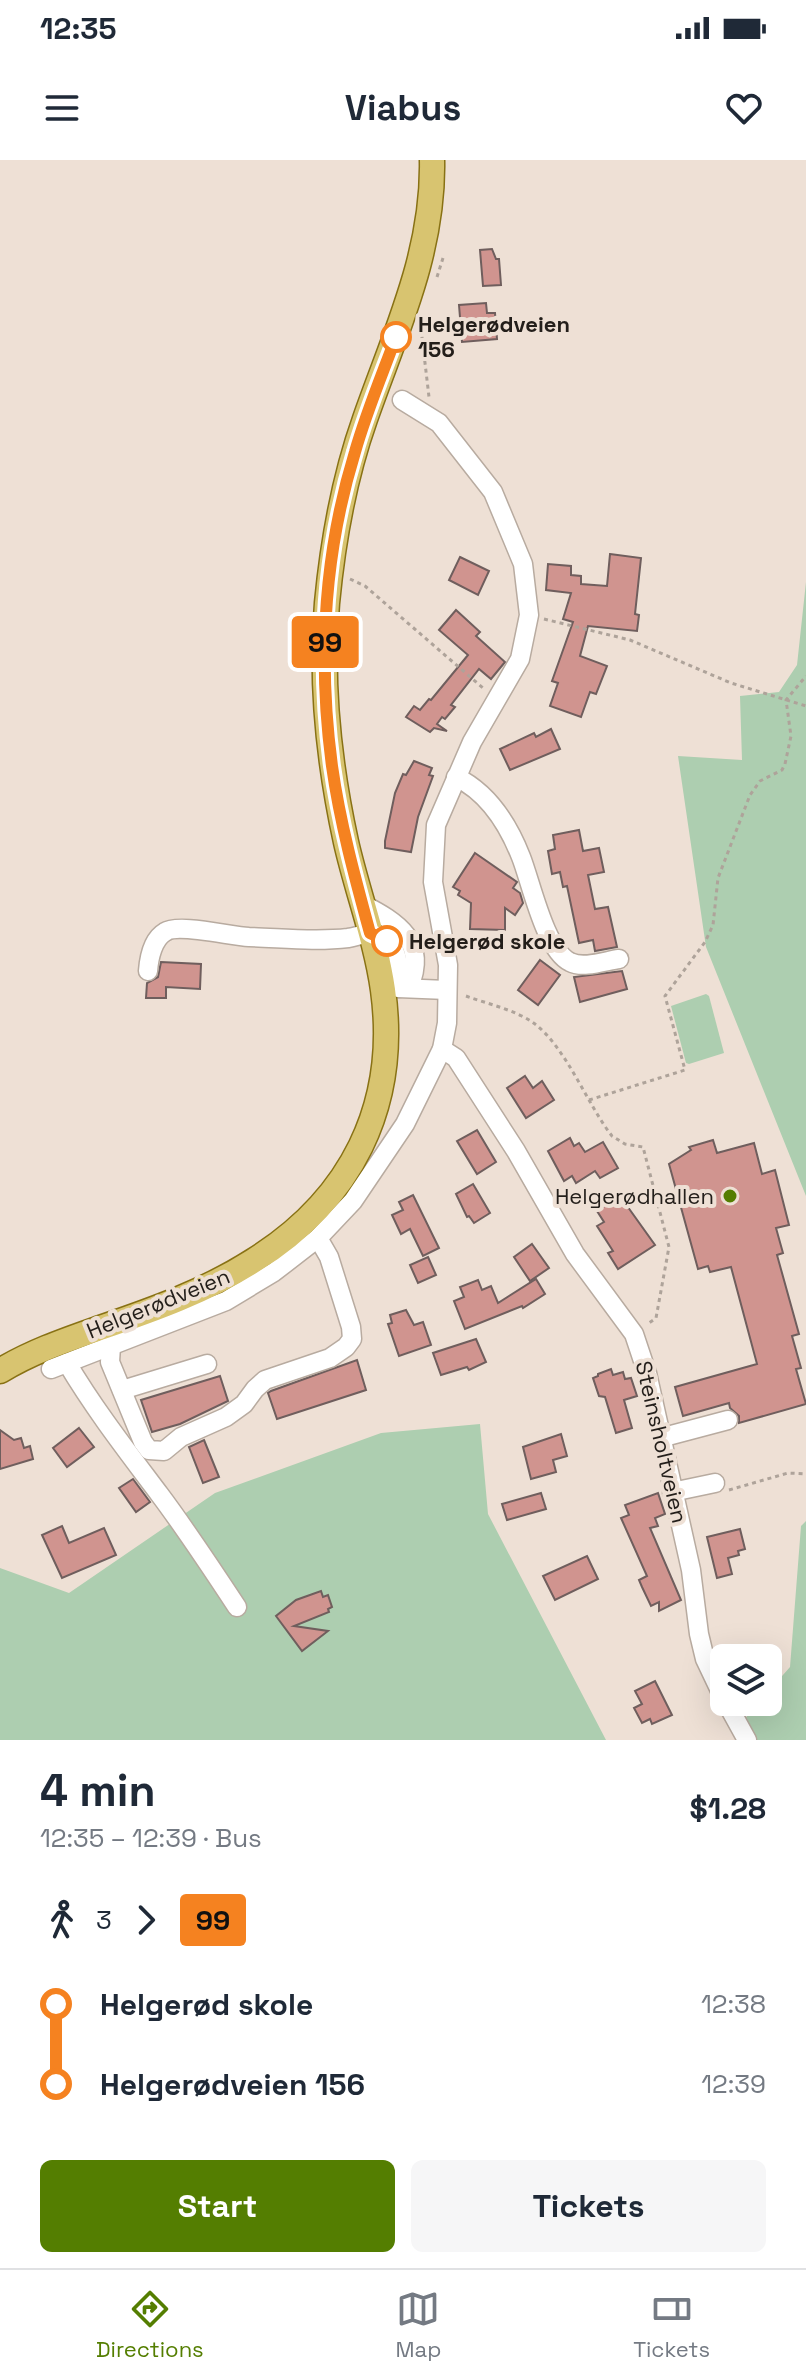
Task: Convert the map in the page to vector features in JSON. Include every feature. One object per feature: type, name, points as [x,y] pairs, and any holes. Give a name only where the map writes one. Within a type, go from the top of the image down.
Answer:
[{"type":"main road","name":"Helgerødveien","points":[[0,1371],[56,1344],[167,1304],[222,1280],[272,1249],[310,1219],[345,1176],[366,1137],[376,1110],[397,988],[370,933],[338,801],[328,735],[325,651],[329,577],[339,514],[354,453],[407,310],[420,263],[430,210],[432,160]]},
{"type":"street","points":[[237,1607],[190,1536],[59,1366],[226,1301],[274,1272],[318,1238],[353,1201],[405,1124],[442,1049],[447,1023],[448,965],[433,882],[436,825],[495,699],[520,659],[529,615],[523,564],[493,492],[439,423],[402,400]]},
{"type":"street","points":[[456,777],[484,796],[502,821],[522,859],[547,931],[567,962],[579,965],[619,959]]},
{"type":"street","points":[[362,904],[388,917],[408,935],[416,958],[415,972],[397,988]]},
{"type":"street","points":[[148,971],[152,952],[162,935],[177,928],[239,936],[325,939],[370,933]]},
{"type":"street","points":[[397,988],[447,990]]},
{"type":"street","name":"Steinsholtveien","points":[[442,1049],[456,1058],[516,1151],[575,1254],[634,1334],[647,1373],[691,1570],[699,1634],[710,1669]]},
{"type":"street","points":[[111,1346],[110,1362],[149,1450],[164,1451],[181,1437],[226,1417],[244,1404],[265,1380],[330,1358],[352,1339],[329,1257],[318,1238]]},
{"type":"street","points":[[122,1390],[207,1364]]},
{"type":"street","points":[[660,1438],[728,1420]]},
{"type":"street","points":[[672,1492],[715,1483]]},
{"type":"street","name":"Steinsholtveien","points":[[734,1716],[747,1740]]},
{"type":"path","points":[[433,285],[443,258]]},
{"type":"path","points":[[422,323],[421,345],[429,400],[439,423]]},
{"type":"path","points":[[329,577],[348,578],[365,586],[495,699]]},
{"type":"path","points":[[529,615],[630,640],[731,683],[806,706]]},
{"type":"path","points":[[589,1100],[685,1070],[665,996],[705,942],[713,925],[718,878],[750,795],[760,781],[782,770],[785,764],[791,736],[786,700],[806,676]]},
{"type":"path","points":[[447,990],[532,1022],[554,1047],[612,1136],[625,1144],[643,1147],[669,1247],[656,1318],[634,1334]]},
{"type":"path","points":[[715,1483],[721,1493],[788,1473],[806,1474]]},
{"type":"green space","points":[[806,582],[806,1196],[706,947],[678,756],[742,760],[740,696],[779,692],[797,665]]},
{"type":"green space","points":[[706,994],[724,1053],[689,1064],[686,1063],[671,1006]]},
{"type":"green space","points":[[480,1424],[488,1514],[606,1740],[0,1740],[0,1568],[69,1593],[215,1493],[381,1433]]},
{"type":"green space","points":[[806,1521],[806,1740],[750,1740],[743,1721],[747,1716],[782,1716],[782,1676],[790,1667],[801,1526]]},
{"type":"building","points":[[492,249],[496,259],[499,259],[501,285],[483,286],[480,250]]},
{"type":"building","points":[[486,303],[487,313],[495,313],[497,339],[462,342],[459,305]]},
{"type":"building","points":[[610,554],[641,558],[635,614],[639,615],[637,631],[588,626],[580,656],[607,666],[596,694],[590,692],[581,717],[550,706],[558,683],[552,681],[573,622],[563,619],[571,593],[546,590],[548,564],[571,566],[571,575],[581,576],[581,584],[607,586]]},
{"type":"building","points":[[460,557],[489,571],[478,595],[449,580]]},
{"type":"building","points":[[456,610],[480,632],[476,636],[505,662],[491,679],[479,669],[451,705],[455,707],[437,724],[447,731],[434,728],[430,732],[406,717],[414,706],[420,710],[431,700],[468,655],[439,630]]},
{"type":"building","points":[[551,729],[560,749],[510,770],[500,749],[534,733],[536,737]]},
{"type":"building","points":[[414,761],[432,768],[429,775],[433,776],[418,817],[411,852],[385,848],[395,793],[403,774],[406,775]]},
{"type":"building","points":[[579,830],[583,851],[599,848],[604,872],[588,875],[595,909],[608,907],[617,947],[595,951],[593,940],[579,943],[567,886],[563,887],[560,872],[552,874],[548,851],[555,849],[553,835]]},
{"type":"building","points":[[475,853],[517,882],[513,888],[520,893],[523,903],[515,915],[505,908],[505,930],[470,929],[471,903],[458,895],[460,891],[453,887]]},
{"type":"building","points":[[540,960],[560,975],[538,1005],[518,990]]},
{"type":"building","points":[[161,962],[201,964],[200,989],[166,987],[166,998],[146,998],[147,983],[158,977]]},
{"type":"building","points":[[622,971],[627,989],[580,1002],[574,977]]},
{"type":"building","points":[[525,1076],[533,1088],[542,1081],[554,1100],[526,1118],[507,1088]]},
{"type":"building","points":[[477,1130],[496,1162],[477,1174],[457,1141]]},
{"type":"building","points":[[570,1138],[574,1146],[579,1143],[585,1152],[603,1142],[618,1168],[600,1178],[595,1171],[576,1183],[572,1176],[564,1181],[548,1151]]},
{"type":"building","points":[[713,1140],[717,1153],[754,1143],[762,1174],[775,1170],[789,1225],[776,1228],[783,1253],[777,1255],[799,1334],[792,1336],[801,1368],[796,1369],[806,1404],[739,1423],[739,1416],[729,1403],[683,1416],[675,1387],[757,1364],[731,1267],[710,1272],[708,1266],[698,1269],[669,1164],[691,1150],[689,1147]]},
{"type":"building","points":[[473,1184],[490,1213],[474,1223],[467,1217],[456,1194]]},
{"type":"building","points":[[413,1195],[439,1248],[423,1256],[410,1229],[401,1234],[392,1215],[403,1210],[399,1202]]},
{"type":"building","points":[[620,1196],[655,1245],[618,1269],[608,1253],[613,1251],[597,1226],[604,1222],[597,1211]]},
{"type":"building","points":[[532,1244],[549,1268],[530,1281],[514,1257]]},
{"type":"building","points":[[428,1257],[436,1275],[418,1283],[410,1265]]},
{"type":"building","points":[[536,1279],[545,1294],[523,1308],[465,1329],[454,1301],[464,1297],[460,1287],[478,1280],[482,1290],[491,1286],[498,1303]]},
{"type":"building","points":[[406,1310],[414,1325],[423,1322],[431,1345],[399,1356],[388,1324],[392,1323],[390,1315]]},
{"type":"building","points":[[476,1339],[486,1362],[469,1370],[467,1367],[441,1375],[433,1353]]},
{"type":"building","points":[[357,1360],[366,1390],[277,1419],[268,1393]]},
{"type":"building","points":[[611,1369],[613,1375],[623,1372],[625,1379],[631,1378],[637,1396],[624,1400],[632,1428],[616,1433],[605,1397],[599,1396],[593,1378]]},
{"type":"building","points":[[220,1376],[228,1401],[180,1424],[152,1432],[141,1400]]},
{"type":"building","points":[[79,1428],[94,1447],[67,1467],[53,1448]]},
{"type":"building","points":[[0,1430],[14,1440],[21,1438],[24,1448],[30,1446],[33,1459],[0,1469]]},
{"type":"building","points":[[561,1434],[567,1456],[553,1460],[556,1472],[531,1479],[523,1447]]},
{"type":"building","points":[[204,1440],[219,1477],[203,1483],[189,1447]]},
{"type":"building","points":[[133,1479],[150,1502],[136,1512],[119,1488]]},
{"type":"building","points":[[541,1493],[546,1509],[507,1520],[502,1504]]},
{"type":"building","points":[[658,1493],[665,1514],[655,1518],[658,1526],[650,1528],[681,1600],[659,1611],[659,1602],[651,1606],[639,1580],[647,1576],[621,1518],[629,1515],[625,1505]]},
{"type":"building","points":[[62,1526],[69,1543],[104,1528],[116,1555],[62,1578],[42,1535]]},
{"type":"building","points":[[740,1529],[745,1549],[738,1551],[739,1555],[728,1558],[732,1574],[717,1578],[707,1537]]},
{"type":"building","points":[[587,1556],[598,1579],[555,1600],[543,1576]]},
{"type":"building","points":[[321,1591],[323,1597],[328,1595],[332,1607],[328,1609],[329,1612],[294,1626],[328,1631],[302,1651],[276,1616],[296,1600]]},
{"type":"building","points":[[655,1681],[672,1715],[652,1724],[650,1719],[642,1723],[634,1708],[642,1704],[635,1691]]},
{"type":"bus line","name":"99","points":[[387,941],[370,933],[347,846],[328,735],[325,651],[329,577],[343,497],[354,453],[396,337]]},
{"type":"place","name":"Helgerødveien 156","points":[[396,337]]},
{"type":"place","name":"Helgerød skole","points":[[387,941]]},
{"type":"place","name":"Helgerødhallen","points":[[730,1196]]}]
